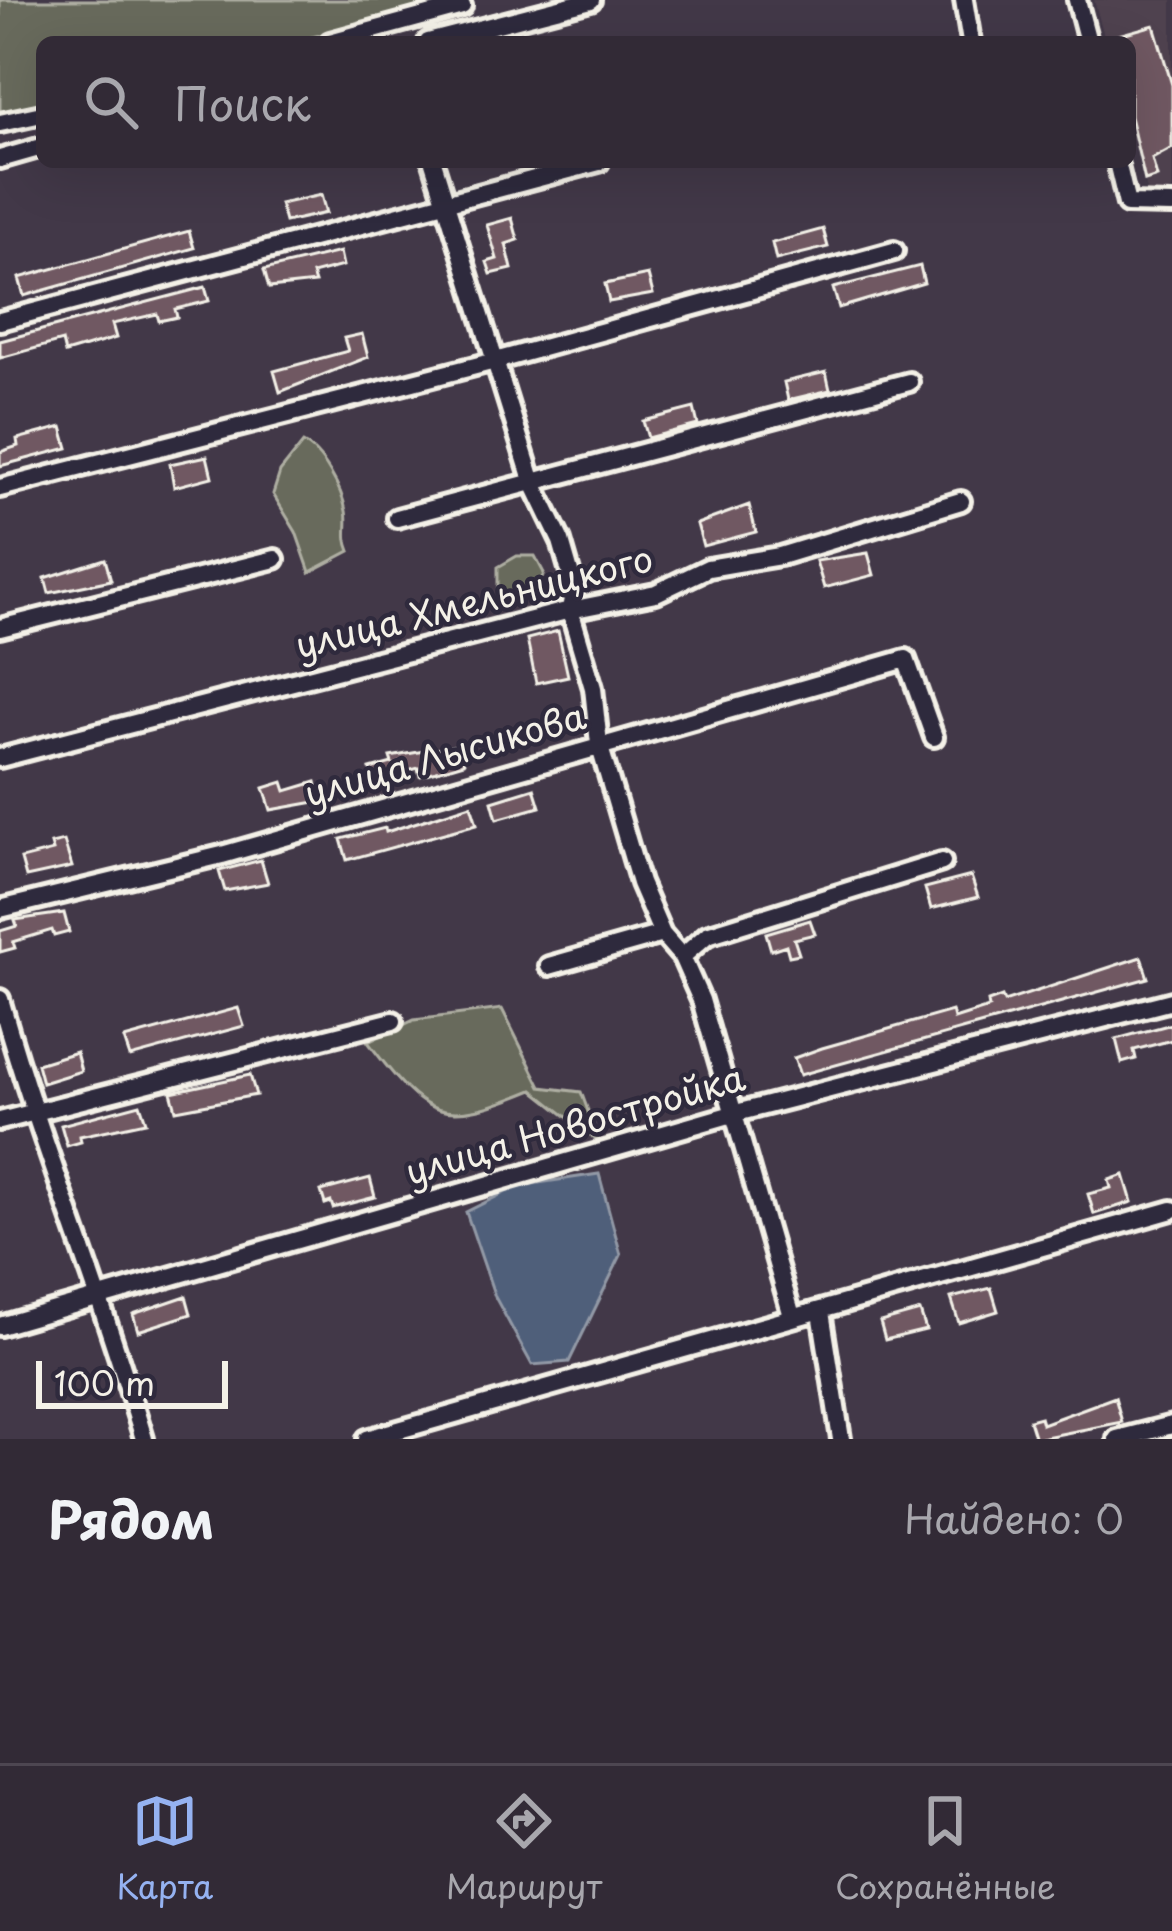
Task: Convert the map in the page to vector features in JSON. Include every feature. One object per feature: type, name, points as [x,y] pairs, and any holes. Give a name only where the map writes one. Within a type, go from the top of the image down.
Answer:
[{"type":"street","points":[[451,36],[591,0]]},
{"type":"street","points":[[964,0],[970,36]]},
{"type":"street","points":[[1077,0],[1086,36]]},
{"type":"street","points":[[353,36],[462,7]]},
{"type":"street","points":[[0,123],[36,115]]},
{"type":"street","points":[[0,159],[36,149]]},
{"type":"street","points":[[436,168],[533,483],[561,541],[574,586],[570,610],[593,688],[599,744],[640,883],[662,934],[682,957],[701,1000],[792,1316]]},
{"type":"street","points":[[0,321],[576,168]]},
{"type":"street","points":[[1118,168],[1126,203],[1172,205]]},
{"type":"street","points":[[0,488],[495,361],[894,250]]},
{"type":"street","points":[[397,518],[909,382]]},
{"type":"street","name":"улица Хмельницкого","points":[[0,758],[570,610],[656,593],[708,568],[780,556],[961,501]]},
{"type":"street","points":[[0,628],[275,559]]},
{"type":"street","name":"улица Лысикова","points":[[0,909],[222,855],[906,659],[934,737]]},
{"type":"street","points":[[682,957],[706,935],[942,862]]},
{"type":"street","points":[[549,966],[662,934]]},
{"type":"street","points":[[0,999],[32,1112],[96,1300],[116,1344],[144,1439]]},
{"type":"street","name":"улица Новостройка","points":[[0,1326],[736,1113],[1172,1001]]},
{"type":"street","points":[[0,1121],[393,1021]]},
{"type":"street","points":[[367,1439],[1172,1210]]},
{"type":"street","points":[[821,1312],[841,1439]]},
{"type":"street","points":[[1117,1439],[1172,1424]]},
{"type":"shaded area","points":[[1094,0],[1172,0],[1172,191],[1149,197],[1136,149],[1136,36],[1104,36]]},
{"type":"green space","points":[[0,0],[464,0],[316,36],[36,36],[36,104],[0,113]]},
{"type":"green space","points":[[303,443],[324,463],[340,492],[350,551],[310,572],[296,532],[273,494],[280,472]]},
{"type":"green space","points":[[517,556],[535,556],[544,573],[535,596],[498,593],[498,567]]},
{"type":"green space","points":[[502,1009],[541,1087],[581,1092],[600,1143],[533,1090],[477,1110],[438,1110],[406,1088],[368,1042],[414,1020]]},
{"type":"water","points":[[599,1174],[621,1255],[569,1362],[532,1365],[495,1297],[466,1212],[518,1186]]},
{"type":"building","points":[[1154,25],[1172,85],[1172,148],[1152,159],[1157,177],[1145,181],[1136,142],[1136,36],[1115,36]]},
{"type":"building","points":[[321,195],[326,213],[285,222],[280,204]]},
{"type":"building","points":[[512,218],[518,240],[506,244],[512,269],[491,274],[487,262],[497,259],[487,225]]},
{"type":"building","points":[[823,229],[828,247],[776,260],[772,243]]},
{"type":"building","points":[[189,231],[194,248],[24,296],[19,278]]},
{"type":"building","points":[[340,252],[343,266],[312,274],[315,283],[269,288],[264,270]]},
{"type":"building","points":[[920,266],[924,283],[839,308],[833,288]]},
{"type":"building","points":[[648,275],[653,294],[609,302],[605,284]]},
{"type":"building","points":[[205,287],[209,301],[175,309],[177,317],[159,321],[157,314],[112,324],[116,338],[65,353],[62,341],[0,358],[0,341]]},
{"type":"building","points":[[362,334],[368,357],[280,392],[274,371],[348,351],[344,338]]},
{"type":"building","points":[[826,372],[830,390],[788,400],[784,382]]},
{"type":"building","points":[[694,408],[698,425],[648,438],[643,421]]},
{"type":"building","points":[[62,427],[68,448],[0,466],[0,452],[18,446],[17,439]]},
{"type":"building","points":[[207,456],[212,477],[174,487],[170,464]]},
{"type":"building","points":[[749,505],[756,532],[703,546],[697,524]]},
{"type":"building","points":[[868,553],[874,575],[824,588],[816,561]]},
{"type":"building","points":[[105,559],[111,580],[49,593],[45,578]]},
{"type":"building","points":[[558,631],[568,676],[536,683],[527,639]]},
{"type":"building","points":[[459,745],[464,763],[420,776],[418,768],[393,775],[395,783],[375,788],[370,769],[392,763],[390,757]]},
{"type":"building","points":[[283,782],[286,791],[316,782],[321,801],[271,810],[264,788]]},
{"type":"building","points":[[534,788],[540,807],[497,819],[492,801]]},
{"type":"building","points":[[471,805],[477,824],[347,860],[341,839],[385,828],[386,832]]},
{"type":"building","points":[[64,841],[72,867],[26,877],[21,859],[53,851],[51,844]]},
{"type":"building","points":[[261,860],[268,883],[225,891],[219,871]]},
{"type":"building","points":[[971,876],[978,897],[931,909],[925,888]]},
{"type":"building","points":[[64,913],[69,932],[54,936],[52,930],[13,942],[15,948],[0,952],[0,931],[17,926],[15,920]]},
{"type":"building","points":[[810,920],[815,934],[794,939],[799,954],[789,956],[786,945],[771,950],[766,933]]},
{"type":"building","points":[[1141,957],[1148,978],[800,1075],[794,1058],[952,1011],[954,1019],[989,1008],[988,1002],[1002,997],[1004,1002]]},
{"type":"building","points":[[238,1008],[244,1026],[130,1057],[124,1039]]},
{"type":"building","points":[[1172,1024],[1172,1040],[1134,1050],[1136,1059],[1122,1063],[1116,1039]]},
{"type":"building","points":[[76,1052],[81,1071],[42,1083],[37,1064]]},
{"type":"building","points":[[250,1075],[256,1095],[176,1110],[171,1092]]},
{"type":"building","points":[[140,1104],[146,1122],[80,1136],[81,1142],[67,1146],[61,1125]]},
{"type":"building","points":[[1124,1175],[1132,1202],[1094,1214],[1088,1194],[1111,1188],[1109,1180]]},
{"type":"building","points":[[370,1178],[375,1197],[333,1208],[331,1202],[325,1204],[321,1191]]},
{"type":"building","points":[[991,1288],[998,1311],[959,1323],[951,1298]]},
{"type":"building","points":[[186,1296],[191,1314],[138,1331],[133,1314]]},
{"type":"building","points":[[920,1311],[926,1330],[885,1340],[880,1322]]},
{"type":"building","points":[[1115,1397],[1122,1422],[1035,1439],[1029,1420],[1040,1417],[1042,1424]]}]
